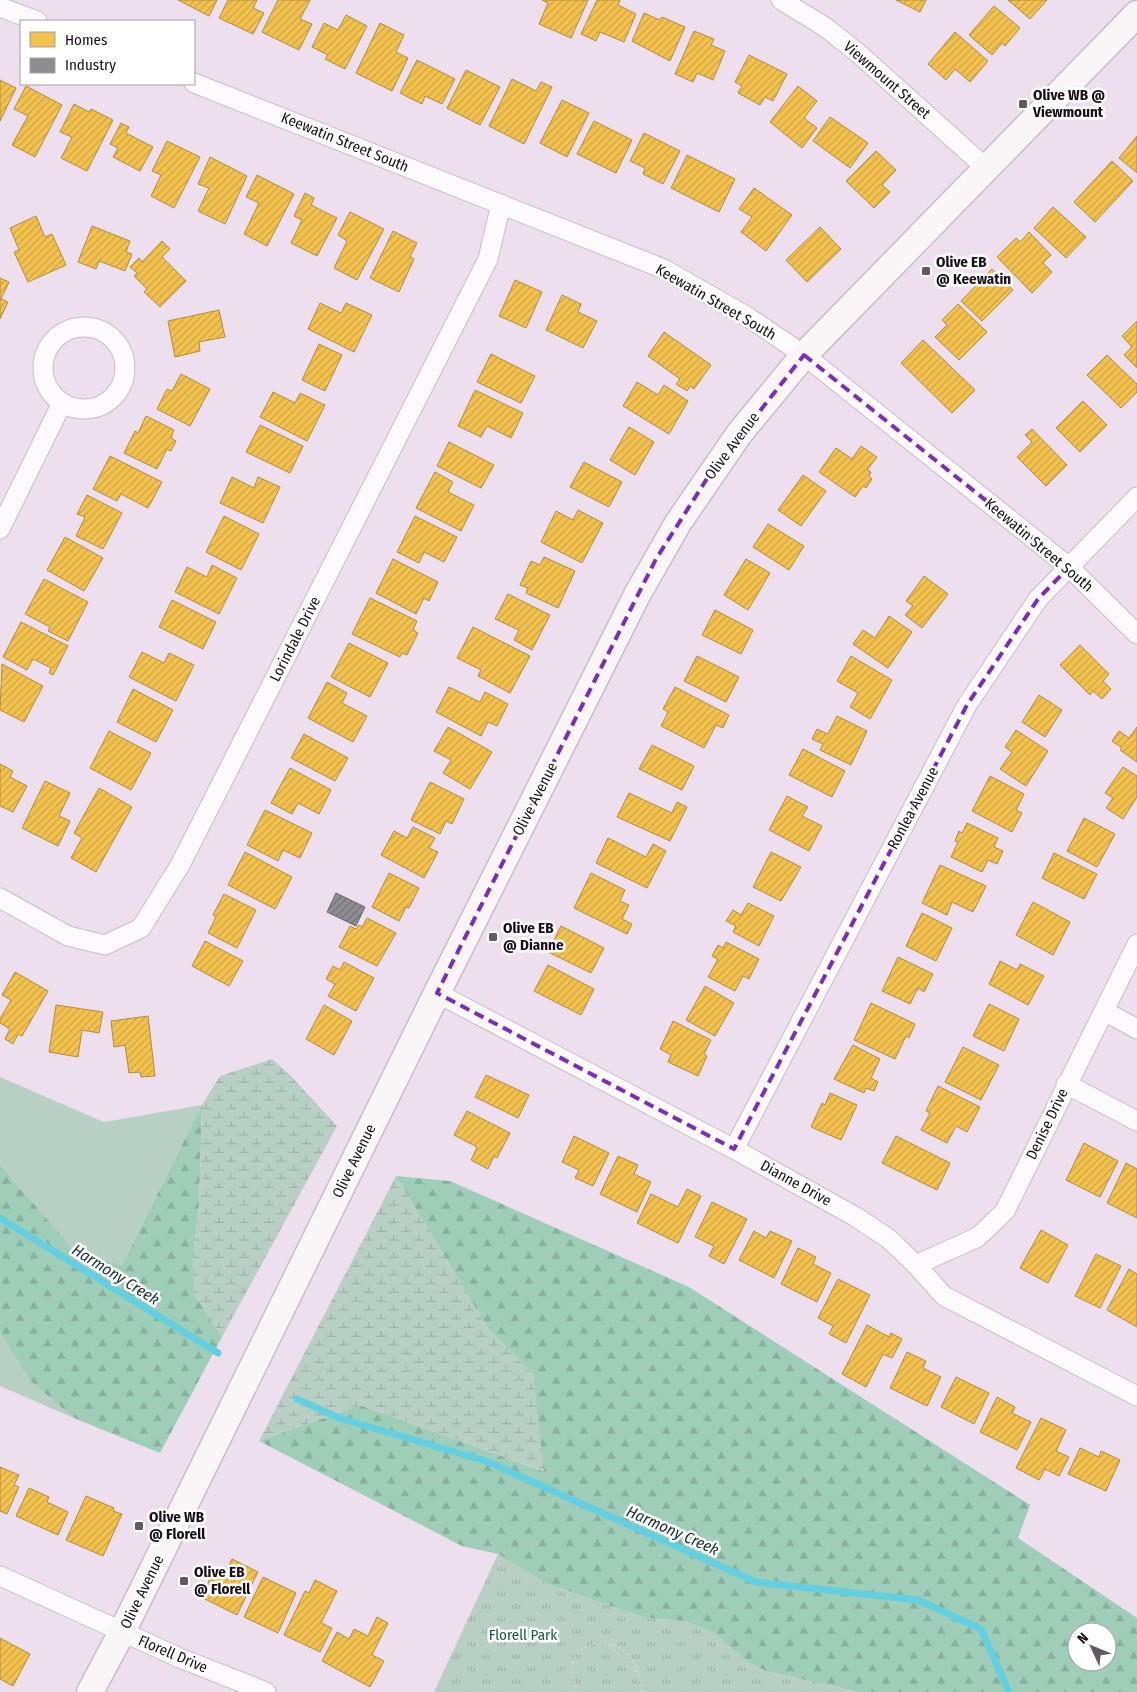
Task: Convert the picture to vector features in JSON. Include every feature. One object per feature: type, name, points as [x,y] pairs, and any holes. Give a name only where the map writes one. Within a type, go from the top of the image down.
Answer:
[{"type":"main road","name":"Olive Avenue","points":[[90,1692],[122,1632],[437,993],[656,559],[708,476],[739,434],[804,355],[1137,14]]},
{"type":"street","name":"Viewmount Street","points":[[782,0],[825,27],[858,53],[986,168]]},
{"type":"street","points":[[0,6],[35,20]]},
{"type":"street","name":"Keewatin Street South","points":[[195,83],[664,268],[748,317],[804,355],[1069,568],[1137,634]]},
{"type":"street","name":"Lorindale Drive","points":[[0,898],[68,936],[105,945],[141,928],[185,856],[488,259],[501,204]]},
{"type":"street","points":[[78,327],[91,327],[104,331],[115,340],[122,351],[125,364],[124,378],[118,390],[109,400],[97,407],[84,409],[62,403],[51,392],[44,377],[43,364],[47,350],[54,339],[65,331],[78,327]]},
{"type":"street","points":[[0,529],[62,403]]},
{"type":"street","name":"Ronlea Avenue","points":[[734,1149],[968,705],[1038,599],[1137,497]]},
{"type":"street","name":"Denise Drive","points":[[916,1265],[978,1237],[1005,1211],[1066,1084],[1137,944]]},
{"type":"street","name":"Dianne Drive","points":[[437,993],[734,1149],[856,1217],[889,1239],[944,1296],[1137,1396]]},
{"type":"street","points":[[1104,1012],[1137,1029]]},
{"type":"street","points":[[1066,1084],[1137,1121]]},
{"type":"street","name":"Florell Drive","points":[[0,1576],[180,1658],[266,1692]]},
{"type":"path","points":[[577,1692],[572,1678],[574,1659],[585,1647],[599,1643],[614,1645],[625,1652],[636,1667],[643,1692]]},
{"type":"highlighted area","points":[[804,355],[1069,567],[1038,599],[967,705],[734,1149],[437,993],[656,559],[708,477]]},
{"type":"green space","points":[[272,1059],[290,1075],[337,1126],[222,1337],[195,1295],[193,1256],[199,1205],[202,1105],[220,1076]]},
{"type":"green space","points":[[0,1077],[104,1122],[202,1105],[122,1265],[74,1250],[0,1165]]},
{"type":"green space","points":[[202,1105],[199,1205],[193,1256],[195,1295],[222,1337],[160,1453],[76,1419],[31,1382],[0,1332],[0,1165],[74,1250],[122,1265]]},
{"type":"green space","points":[[396,1176],[450,1181],[689,1287],[1030,1505],[1018,1538],[1137,1618],[1137,1692],[859,1692],[765,1671],[746,1661],[714,1633],[685,1621],[645,1618],[545,1583],[498,1554],[462,1546],[259,1441],[360,1405],[543,1471],[533,1374],[489,1330]]},
{"type":"green space","points":[[396,1176],[489,1330],[533,1374],[544,1471],[360,1405],[259,1441]]},
{"type":"green space","points":[[0,1332],[31,1382],[76,1419],[0,1386]]},
{"type":"green space","name":"Florell Park","points":[[498,1554],[545,1583],[645,1618],[685,1621],[714,1633],[746,1661],[765,1671],[859,1692],[434,1692]]},
{"type":"building: Homes","points":[[178,0],[217,0],[209,16]]},
{"type":"building: Homes","points":[[228,0],[257,0],[253,8],[264,13],[253,34],[219,18]]},
{"type":"building: Homes","points":[[278,0],[310,0],[300,19],[312,24],[299,50],[262,32]]},
{"type":"building: Homes","points":[[542,0],[588,0],[571,38],[539,24],[548,3]]},
{"type":"building: Homes","points":[[597,0],[620,0],[618,5],[636,14],[624,42],[600,32],[596,41],[581,34]]},
{"type":"building: Homes","points":[[896,0],[926,0],[920,12]]},
{"type":"building: Homes","points":[[1008,0],[1047,0],[1030,19]]},
{"type":"building: Homes","points":[[994,6],[1020,28],[1005,46],[1002,43],[992,55],[969,35]]},
{"type":"building: Homes","points":[[644,13],[660,20],[662,17],[685,27],[670,61],[632,41]]},
{"type":"building: Homes","points":[[346,15],[367,26],[345,69],[325,59],[328,55],[312,47],[324,23],[338,30]]},
{"type":"building: Homes","points":[[380,23],[404,35],[396,52],[408,58],[392,91],[356,73]]},
{"type":"building: Homes","points":[[694,31],[714,39],[711,45],[725,51],[713,80],[697,73],[693,82],[675,74]]},
{"type":"building: Homes","points":[[955,32],[988,61],[970,82],[955,69],[946,80],[928,64]]},
{"type":"building: Homes","points":[[749,55],[787,74],[773,101],[765,97],[760,105],[738,93],[742,86],[735,82]]},
{"type":"building: Homes","points":[[417,60],[455,79],[442,104],[425,96],[422,104],[400,93]]},
{"type":"building: Homes","points":[[466,70],[500,87],[480,125],[447,108]]},
{"type":"building: Homes","points":[[512,79],[536,91],[541,82],[552,87],[524,144],[489,126]]},
{"type":"building: Homes","points":[[0,80],[16,88],[0,121]]},
{"type":"building: Homes","points":[[26,86],[62,105],[35,157],[12,145],[28,116],[14,109]]},
{"type":"building: Homes","points":[[798,86],[817,101],[804,118],[817,128],[802,148],[770,122]]},
{"type":"building: Homes","points":[[562,100],[589,113],[567,157],[540,143]]},
{"type":"building: Homes","points":[[74,104],[89,112],[91,109],[113,120],[87,171],[61,158],[72,137],[60,132]]},
{"type":"building: Homes","points":[[830,117],[868,143],[850,168],[813,141]]},
{"type":"building: Homes","points":[[594,121],[632,140],[616,173],[577,154]]},
{"type":"building: Homes","points":[[121,123],[129,127],[126,133],[153,147],[140,171],[113,157],[118,148],[110,144]]},
{"type":"building: Homes","points":[[644,133],[680,151],[663,184],[643,174],[645,168],[630,161]]},
{"type":"building: Homes","points":[[1137,136],[1137,173],[1119,158]]},
{"type":"building: Homes","points":[[167,141],[200,157],[174,208],[151,196],[161,175],[152,171]]},
{"type":"building: Homes","points":[[876,151],[896,170],[882,185],[890,192],[874,208],[846,181]]},
{"type":"building: Homes","points":[[687,155],[735,179],[719,212],[671,188]]},
{"type":"building: Homes","points":[[210,157],[247,176],[225,224],[198,211],[209,188],[198,184]]},
{"type":"building: Homes","points":[[1112,161],[1133,181],[1095,222],[1074,202]]},
{"type":"building: Homes","points":[[257,175],[294,194],[267,246],[244,234],[259,203],[246,197]]},
{"type":"building: Homes","points":[[754,188],[792,215],[766,251],[741,232],[752,217],[739,209]]},
{"type":"building: Homes","points":[[305,193],[314,198],[311,205],[337,218],[317,256],[291,243],[302,220],[294,216]]},
{"type":"building: Homes","points":[[1053,207],[1086,237],[1066,258],[1034,228]]},
{"type":"building: Homes","points":[[350,212],[384,229],[357,280],[334,268],[347,241],[338,235]]},
{"type":"building: Homes","points":[[36,216],[45,237],[52,234],[66,265],[28,282],[14,252],[19,250],[10,228]]},
{"type":"building: Homes","points":[[92,226],[130,241],[126,252],[132,254],[125,271],[99,261],[96,269],[78,262]]},
{"type":"building: Homes","points":[[820,227],[841,249],[807,282],[786,260]]},
{"type":"building: Homes","points":[[393,231],[417,243],[410,257],[414,259],[399,292],[370,278]]},
{"type":"building: Homes","points":[[1029,232],[1051,255],[1043,263],[1052,272],[1032,293],[997,257],[1016,238],[1020,242]]},
{"type":"building: Homes","points":[[162,241],[170,249],[162,257],[186,281],[160,307],[144,292],[147,289],[134,276],[137,273],[130,267],[139,258],[142,262]]},
{"type":"building: Homes","points":[[992,269],[1013,290],[982,321],[961,301]]},
{"type":"building: Homes","points":[[0,278],[9,282],[1,299],[8,302],[0,319]]},
{"type":"building: Homes","points":[[515,280],[542,292],[526,328],[499,316]]},
{"type":"building: Homes","points":[[562,295],[581,304],[578,312],[597,321],[583,348],[546,330]]},
{"type":"building: Homes","points":[[320,303],[341,313],[346,303],[372,315],[354,352],[308,329]]},
{"type":"building: Homes","points":[[958,304],[987,332],[959,360],[935,337],[947,325],[942,320]]},
{"type":"building: Homes","points":[[219,310],[225,337],[199,342],[200,351],[175,357],[168,321]]},
{"type":"building: Homes","points":[[1137,321],[1137,368],[1124,355],[1132,347],[1122,336]]},
{"type":"building: Homes","points":[[664,332],[711,365],[694,389],[690,386],[687,391],[676,384],[680,379],[648,356]]},
{"type":"building: Homes","points":[[923,340],[975,390],[952,413],[901,363]]},
{"type":"building: Homes","points":[[319,344],[342,355],[325,391],[302,380]]},
{"type":"building: Homes","points":[[491,354],[535,376],[521,403],[477,382]]},
{"type":"building: Homes","points":[[1107,355],[1137,384],[1137,392],[1121,408],[1087,375]]},
{"type":"building: Homes","points":[[181,374],[210,389],[190,426],[157,409],[167,389],[172,391]]},
{"type":"building: Homes","points":[[637,382],[658,395],[664,385],[688,401],[669,434],[623,406]]},
{"type":"building: Homes","points":[[475,390],[523,413],[511,438],[487,426],[481,437],[458,426]]},
{"type":"building: Homes","points":[[273,392],[295,403],[300,393],[325,405],[307,441],[260,417]]},
{"type":"building: Homes","points":[[1083,401],[1107,425],[1080,452],[1056,428]]},
{"type":"building: Homes","points":[[146,416],[174,430],[171,438],[176,441],[171,451],[167,449],[157,469],[124,453],[135,431],[138,433]]},
{"type":"building: Homes","points":[[260,425],[303,446],[290,473],[246,452]]},
{"type":"building: Homes","points":[[629,427],[654,442],[635,475],[610,460]]},
{"type":"building: Homes","points":[[1032,429],[1067,465],[1046,486],[1017,457],[1032,442],[1025,435]]},
{"type":"building: Homes","points":[[449,442],[494,465],[481,488],[437,466]]},
{"type":"building: Homes","points":[[861,446],[877,457],[867,470],[871,472],[869,476],[872,479],[866,488],[863,486],[855,497],[819,472],[836,448],[852,459]]},
{"type":"building: Homes","points":[[110,456],[162,482],[148,508],[121,494],[117,501],[93,489]]},
{"type":"building: Homes","points":[[584,462],[622,482],[609,507],[570,487]]},
{"type":"building: Homes","points":[[435,472],[453,482],[448,492],[474,505],[461,531],[416,508]]},
{"type":"building: Homes","points":[[803,475],[826,491],[801,526],[778,510]]},
{"type":"building: Homes","points":[[232,477],[254,488],[258,477],[280,487],[263,523],[220,503]]},
{"type":"building: Homes","points":[[87,495],[122,513],[103,549],[76,536],[85,517],[77,514]]},
{"type":"building: Homes","points":[[578,510],[603,523],[582,563],[541,542],[556,511],[573,520]]},
{"type":"building: Homes","points":[[224,516],[259,534],[241,570],[206,552]]},
{"type":"building: Homes","points":[[415,516],[457,537],[444,562],[424,552],[419,563],[397,552]]},
{"type":"building: Homes","points":[[768,524],[804,546],[789,570],[753,547]]},
{"type":"building: Homes","points":[[65,537],[103,558],[84,591],[47,570]]},
{"type":"building: Homes","points":[[544,557],[575,571],[558,608],[526,593],[528,588],[520,585],[531,561],[540,565]]},
{"type":"building: Homes","points":[[393,559],[438,582],[429,601],[424,598],[416,614],[376,593]]},
{"type":"building: Homes","points":[[746,559],[770,573],[748,610],[724,595]]},
{"type":"building: Homes","points":[[212,565],[237,578],[219,614],[175,592],[187,567],[207,577]]},
{"type":"building: Homes","points":[[924,576],[948,594],[922,628],[905,615],[913,606],[906,601]]},
{"type":"building: Homes","points":[[44,579],[88,602],[68,641],[48,631],[50,627],[25,614]]},
{"type":"building: Homes","points":[[508,594],[550,615],[532,650],[514,640],[519,630],[495,619]]},
{"type":"building: Homes","points":[[370,598],[417,621],[413,630],[418,633],[407,655],[402,653],[400,657],[352,634]]},
{"type":"building: Homes","points":[[172,600],[216,622],[203,649],[159,627]]},
{"type":"building: Homes","points":[[715,610],[753,630],[741,654],[702,635]]},
{"type":"building: Homes","points":[[889,616],[912,632],[888,668],[853,644],[863,630],[875,638]]},
{"type":"building: Homes","points":[[21,622],[68,646],[53,675],[49,673],[51,668],[33,659],[27,670],[3,657]]},
{"type":"building: Homes","points":[[473,627],[530,656],[510,693],[478,676],[481,670],[457,658]]},
{"type":"building: Homes","points":[[349,643],[388,663],[370,697],[331,677]]},
{"type":"building: Homes","points":[[1080,645],[1109,674],[1103,681],[1111,689],[1102,699],[1093,691],[1090,695],[1060,665]]},
{"type":"building: Homes","points":[[142,652],[164,663],[169,653],[194,665],[176,701],[129,677]]},
{"type":"building: Homes","points":[[697,656],[739,677],[726,702],[684,681]]},
{"type":"building: Homes","points":[[851,656],[892,680],[870,719],[850,707],[858,693],[837,681]]},
{"type":"building: Homes","points":[[2,664],[43,686],[24,722],[0,710]]},
{"type":"building: Homes","points":[[327,682],[347,693],[342,703],[367,716],[353,742],[308,718]]},
{"type":"building: Homes","points":[[449,687],[480,702],[485,692],[508,704],[497,726],[488,722],[481,736],[436,712]]},
{"type":"building: Homes","points":[[675,687],[729,715],[723,728],[716,725],[704,748],[661,726],[668,712],[663,709]]},
{"type":"building: Homes","points":[[133,689],[173,710],[156,742],[117,722]]},
{"type":"building: Homes","points":[[1039,695],[1062,710],[1045,737],[1022,722]]},
{"type":"building: Homes","points":[[837,716],[867,731],[851,765],[820,750],[823,744],[812,739],[817,729],[828,734]]},
{"type":"building: Homes","points":[[448,727],[492,752],[470,789],[443,773],[451,760],[434,751]]},
{"type":"building: Homes","points":[[1137,727],[1137,762],[1120,750],[1122,748],[1112,741],[1119,731],[1129,738]]},
{"type":"building: Homes","points":[[1016,730],[1048,751],[1026,786],[1000,769],[1012,752],[1005,747]]},
{"type":"building: Homes","points":[[109,731],[151,753],[131,790],[90,768]]},
{"type":"building: Homes","points":[[304,734],[348,758],[335,781],[291,758]]},
{"type":"building: Homes","points":[[652,745],[694,766],[682,790],[639,769]]},
{"type":"building: Homes","points":[[803,749],[845,771],[832,797],[789,775]]},
{"type":"building: Homes","points":[[0,764],[13,771],[10,777],[27,786],[13,812],[0,806]]},
{"type":"building: Homes","points":[[1123,767],[1137,776],[1137,797],[1123,819],[1106,808],[1113,798],[1105,793]]},
{"type":"building: Homes","points":[[290,768],[331,790],[319,814],[298,803],[292,814],[271,803]]},
{"type":"building: Homes","points":[[990,776],[1024,794],[1016,810],[1022,813],[1012,832],[972,811]]},
{"type":"building: Homes","points":[[45,781],[70,793],[59,816],[70,821],[58,846],[22,828]]},
{"type":"building: Homes","points":[[430,782],[464,799],[452,824],[446,821],[440,834],[411,820]]},
{"type":"building: Homes","points":[[99,788],[132,807],[96,872],[71,858],[82,838],[74,833]]},
{"type":"building: Homes","points":[[629,793],[672,813],[677,802],[687,807],[670,841],[617,817]]},
{"type":"building: Homes","points":[[787,796],[808,807],[802,816],[822,826],[809,851],[769,830]]},
{"type":"building: Homes","points":[[265,810],[312,833],[300,858],[283,850],[278,861],[247,845]]},
{"type":"building: Homes","points":[[1084,818],[1115,834],[1097,867],[1067,851]]},
{"type":"building: Homes","points":[[967,823],[998,838],[994,847],[1003,851],[997,864],[988,860],[982,872],[951,857],[958,842],[955,841],[959,831],[962,833]]},
{"type":"building: Homes","points":[[413,827],[435,838],[429,848],[438,852],[424,878],[381,855],[394,831],[407,838]]},
{"type":"building: Homes","points":[[608,838],[646,857],[653,844],[666,851],[647,888],[596,863]]},
{"type":"building: Homes","points":[[245,852],[292,877],[275,909],[228,885]]},
{"type":"building: Homes","points":[[771,852],[801,867],[781,901],[753,887]]},
{"type":"building: Homes","points":[[1054,853],[1097,874],[1084,899],[1042,878]]},
{"type":"building: Homes","points":[[940,865],[986,886],[973,912],[952,902],[947,915],[922,903]]},
{"type":"building: Homes","points":[[389,873],[419,888],[409,908],[406,907],[399,921],[372,907]]},
{"type":"building: Homes","points":[[591,873],[625,890],[620,901],[629,905],[622,919],[632,924],[627,934],[574,908]]},
{"type":"building: Homes","points":[[224,894],[256,910],[237,948],[208,933],[216,917],[213,915]]},
{"type":"building: Homes","points":[[1033,902],[1070,922],[1053,955],[1016,935]]},
{"type":"building: Homes","points":[[748,903],[774,916],[759,946],[733,932],[736,926],[726,921],[733,910],[741,915]]},
{"type":"building: Homes","points":[[922,913],[952,928],[936,961],[906,946]]},
{"type":"building: Homes","points":[[367,918],[396,933],[377,966],[339,947],[350,926],[356,929],[359,925],[362,927]]},
{"type":"building: Homes","points":[[561,926],[604,948],[591,973],[548,952]]},
{"type":"building: Homes","points":[[205,941],[243,961],[229,986],[192,966]]},
{"type":"building: Homes","points":[[726,942],[759,959],[749,979],[743,976],[735,991],[708,977],[718,959],[712,956],[718,945],[723,948]]},
{"type":"building: Homes","points":[[898,957],[933,974],[924,992],[918,988],[910,1004],[882,991]]},
{"type":"building: Homes","points":[[1000,961],[1017,970],[1020,964],[1044,976],[1028,1005],[989,984]]},
{"type":"building: Homes","points":[[344,962],[374,978],[356,1011],[328,996],[335,984],[326,979],[333,966],[340,970]]},
{"type":"building: Homes","points":[[548,965],[594,989],[581,1015],[534,991]]},
{"type":"building: Homes","points":[[15,972],[48,991],[22,1036],[18,1034],[13,1044],[5,1039],[10,1029],[0,1023],[0,1019],[11,1000],[2,995]]},
{"type":"building: Homes","points":[[705,986],[734,1003],[715,1036],[686,1020]]},
{"type":"building: Homes","points":[[871,1003],[915,1024],[909,1038],[906,1036],[895,1059],[854,1040]]},
{"type":"building: Homes","points":[[989,1004],[1019,1019],[1004,1051],[973,1036]]},
{"type":"building: Homes","points":[[56,1005],[103,1012],[99,1033],[82,1030],[78,1057],[49,1052]]},
{"type":"building: Homes","points":[[324,1005],[352,1021],[334,1055],[306,1039]]},
{"type":"building: Homes","points":[[148,1016],[155,1076],[141,1077],[140,1072],[129,1073],[125,1045],[114,1047],[111,1021]]},
{"type":"building: Homes","points":[[673,1021],[711,1040],[704,1054],[707,1056],[698,1076],[668,1062],[671,1055],[660,1049]]},
{"type":"building: Homes","points":[[853,1045],[880,1059],[871,1078],[878,1082],[874,1091],[866,1088],[864,1093],[834,1079]]},
{"type":"building: Homes","points":[[963,1047],[999,1065],[981,1100],[945,1082]]},
{"type":"building: Homes","points":[[486,1075],[529,1095],[518,1118],[475,1097]]},
{"type":"building: Homes","points":[[938,1086],[980,1107],[967,1132],[956,1126],[947,1143],[921,1130],[930,1113],[926,1111]]},
{"type":"building: Homes","points":[[830,1093],[857,1105],[841,1140],[811,1127],[822,1103],[825,1105]]},
{"type":"building: Homes","points":[[467,1111],[510,1133],[497,1158],[494,1156],[488,1169],[471,1160],[477,1147],[454,1135]]},
{"type":"building: Homes","points":[[574,1136],[609,1153],[593,1186],[575,1178],[579,1170],[562,1162]]},
{"type":"building: Homes","points":[[896,1136],[950,1163],[937,1190],[882,1163]]},
{"type":"building: Homes","points":[[1084,1143],[1118,1161],[1100,1197],[1066,1180]]},
{"type":"building: Homes","points":[[618,1156],[638,1165],[634,1174],[651,1182],[637,1212],[600,1194]]},
{"type":"building: Homes","points":[[1126,1163],[1137,1169],[1137,1218],[1107,1203]]},
{"type":"building: Homes","points":[[687,1189],[701,1196],[678,1243],[637,1223],[651,1194],[678,1207]]},
{"type":"building: Homes","points":[[712,1202],[747,1219],[724,1264],[709,1256],[714,1246],[695,1237]]},
{"type":"building: Homes","points":[[1041,1230],[1068,1245],[1048,1283],[1020,1268]]},
{"type":"building: Homes","points":[[754,1231],[766,1238],[770,1231],[792,1241],[774,1278],[739,1260]]},
{"type":"building: Homes","points":[[798,1248],[816,1257],[813,1264],[831,1273],[817,1302],[781,1284]]},
{"type":"building: Homes","points":[[1096,1254],[1121,1266],[1100,1308],[1075,1296]]},
{"type":"building: Homes","points":[[1129,1269],[1137,1274],[1137,1327],[1107,1310]]},
{"type":"building: Homes","points":[[838,1279],[870,1295],[846,1343],[829,1334],[833,1326],[818,1318]]},
{"type":"building: Homes","points":[[867,1325],[889,1337],[891,1333],[902,1339],[892,1358],[883,1354],[866,1387],[842,1374]]},
{"type":"building: Homes","points":[[907,1352],[926,1361],[923,1368],[941,1377],[927,1406],[890,1388]]},
{"type":"building: Homes","points":[[956,1377],[989,1393],[974,1424],[941,1407]]},
{"type":"building: Homes","points":[[997,1397],[1015,1407],[1012,1413],[1031,1422],[1017,1450],[980,1432]]},
{"type":"building: Homes","points":[[1041,1418],[1066,1430],[1056,1451],[1069,1457],[1059,1476],[1045,1469],[1039,1480],[1016,1468]]},
{"type":"building: Homes","points":[[1080,1448],[1099,1457],[1101,1451],[1120,1460],[1106,1491],[1068,1474]]},
{"type":"building: Homes","points":[[0,1467],[19,1475],[14,1485],[19,1487],[7,1514],[0,1511]]},
{"type":"building: Homes","points":[[29,1488],[49,1497],[47,1502],[68,1512],[58,1535],[16,1516]]},
{"type":"building: Homes","points":[[86,1496],[114,1508],[113,1511],[122,1514],[103,1556],[66,1540]]},
{"type":"building: Homes","points":[[232,1559],[258,1572],[237,1615],[201,1597],[213,1573],[223,1577]]},
{"type":"building: Homes","points":[[263,1577],[296,1593],[278,1633],[244,1617]]},
{"type":"building: Homes","points":[[315,1580],[337,1591],[321,1623],[332,1628],[320,1652],[284,1635],[305,1591],[309,1593]]},
{"type":"building: Homes","points":[[377,1617],[388,1623],[372,1655],[384,1661],[370,1687],[322,1661],[337,1632],[349,1639],[354,1629],[368,1636]]},
{"type":"building: Homes","points":[[0,1638],[30,1654],[13,1686],[0,1679]]},
{"type":"building: Industry","points":[[336,893],[365,907],[356,926],[327,912]]},
{"type":"waterway","name":"Harmony Creek","points":[[0,1218],[218,1353]]},
{"type":"waterway","name":"Harmony Creek","points":[[297,1399],[339,1418],[486,1461],[756,1582],[918,1600],[981,1629],[1009,1692]]},
{"type":"place","name":"Olive WB @ Viewmount","points":[[1023,104]]},
{"type":"place","name":"Olive EB @ Keewatin","points":[[926,271]]},
{"type":"place","name":"Olive EB @ Dianne","points":[[493,937]]},
{"type":"place","name":"Olive WB @ Florell","points":[[139,1526]]},
{"type":"place","name":"Olive EB @ Florell","points":[[184,1581]]}]
